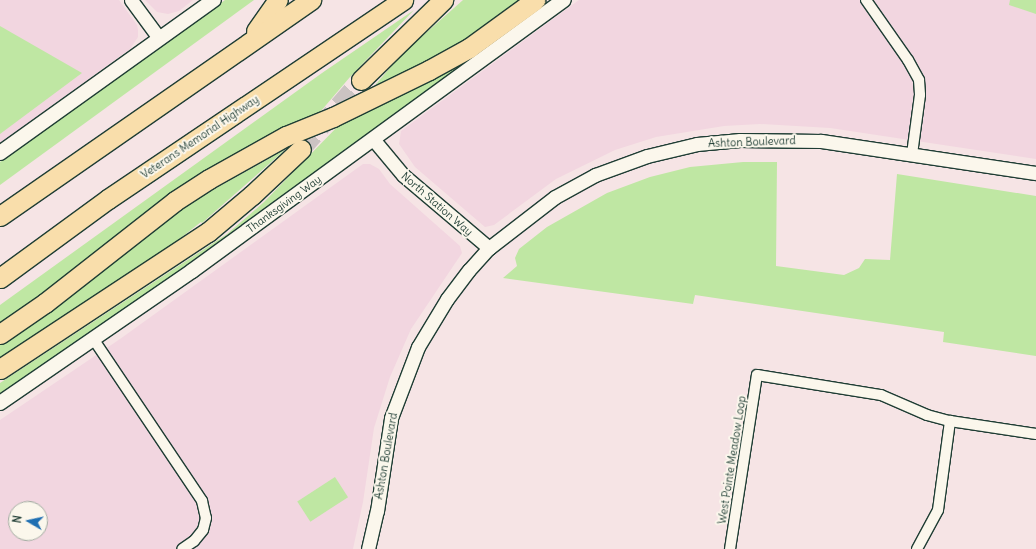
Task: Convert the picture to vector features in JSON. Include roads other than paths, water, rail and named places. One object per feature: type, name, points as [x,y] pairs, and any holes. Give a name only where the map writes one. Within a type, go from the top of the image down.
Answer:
[{"type":"highway","points":[[251,39],[278,0]]},
{"type":"highway","points":[[0,216],[251,39],[311,0]]},
{"type":"highway","name":"Veterans Memorial Highway","points":[[0,278],[108,199],[402,0]]},
{"type":"highway","points":[[361,80],[443,0]]},
{"type":"highway","points":[[0,334],[45,303],[175,201],[209,179],[286,136],[333,118],[429,70],[469,48],[535,0]]},
{"type":"highway","points":[[0,369],[208,232],[252,195],[301,149]]},
{"type":"main road","points":[[0,153],[214,0]]},
{"type":"main road","name":"Thanksgiving Way","points":[[0,403],[94,340],[564,0]]},
{"type":"street","points":[[131,0],[159,38]]},
{"type":"street","points":[[866,0],[908,60],[919,80],[920,95],[912,154]]},
{"type":"street","name":"Ashton Boulevard","points":[[368,549],[377,511],[391,418],[418,347],[447,299],[489,248],[555,197],[609,169],[661,152],[715,142],[781,138],[821,141],[1036,173]]},
{"type":"street","name":"North Station Way","points":[[373,139],[403,175],[489,248]]},
{"type":"street","points":[[94,340],[202,501],[206,518],[203,530],[194,541],[182,549]]},
{"type":"street","name":"West Pointe Meadow Loop","points":[[730,549],[757,375],[881,395],[927,414],[950,421]]},
{"type":"street","points":[[917,549],[938,510],[950,421],[1036,434]]},
{"type":"tunnel","points":[[301,149],[361,80]]}]
